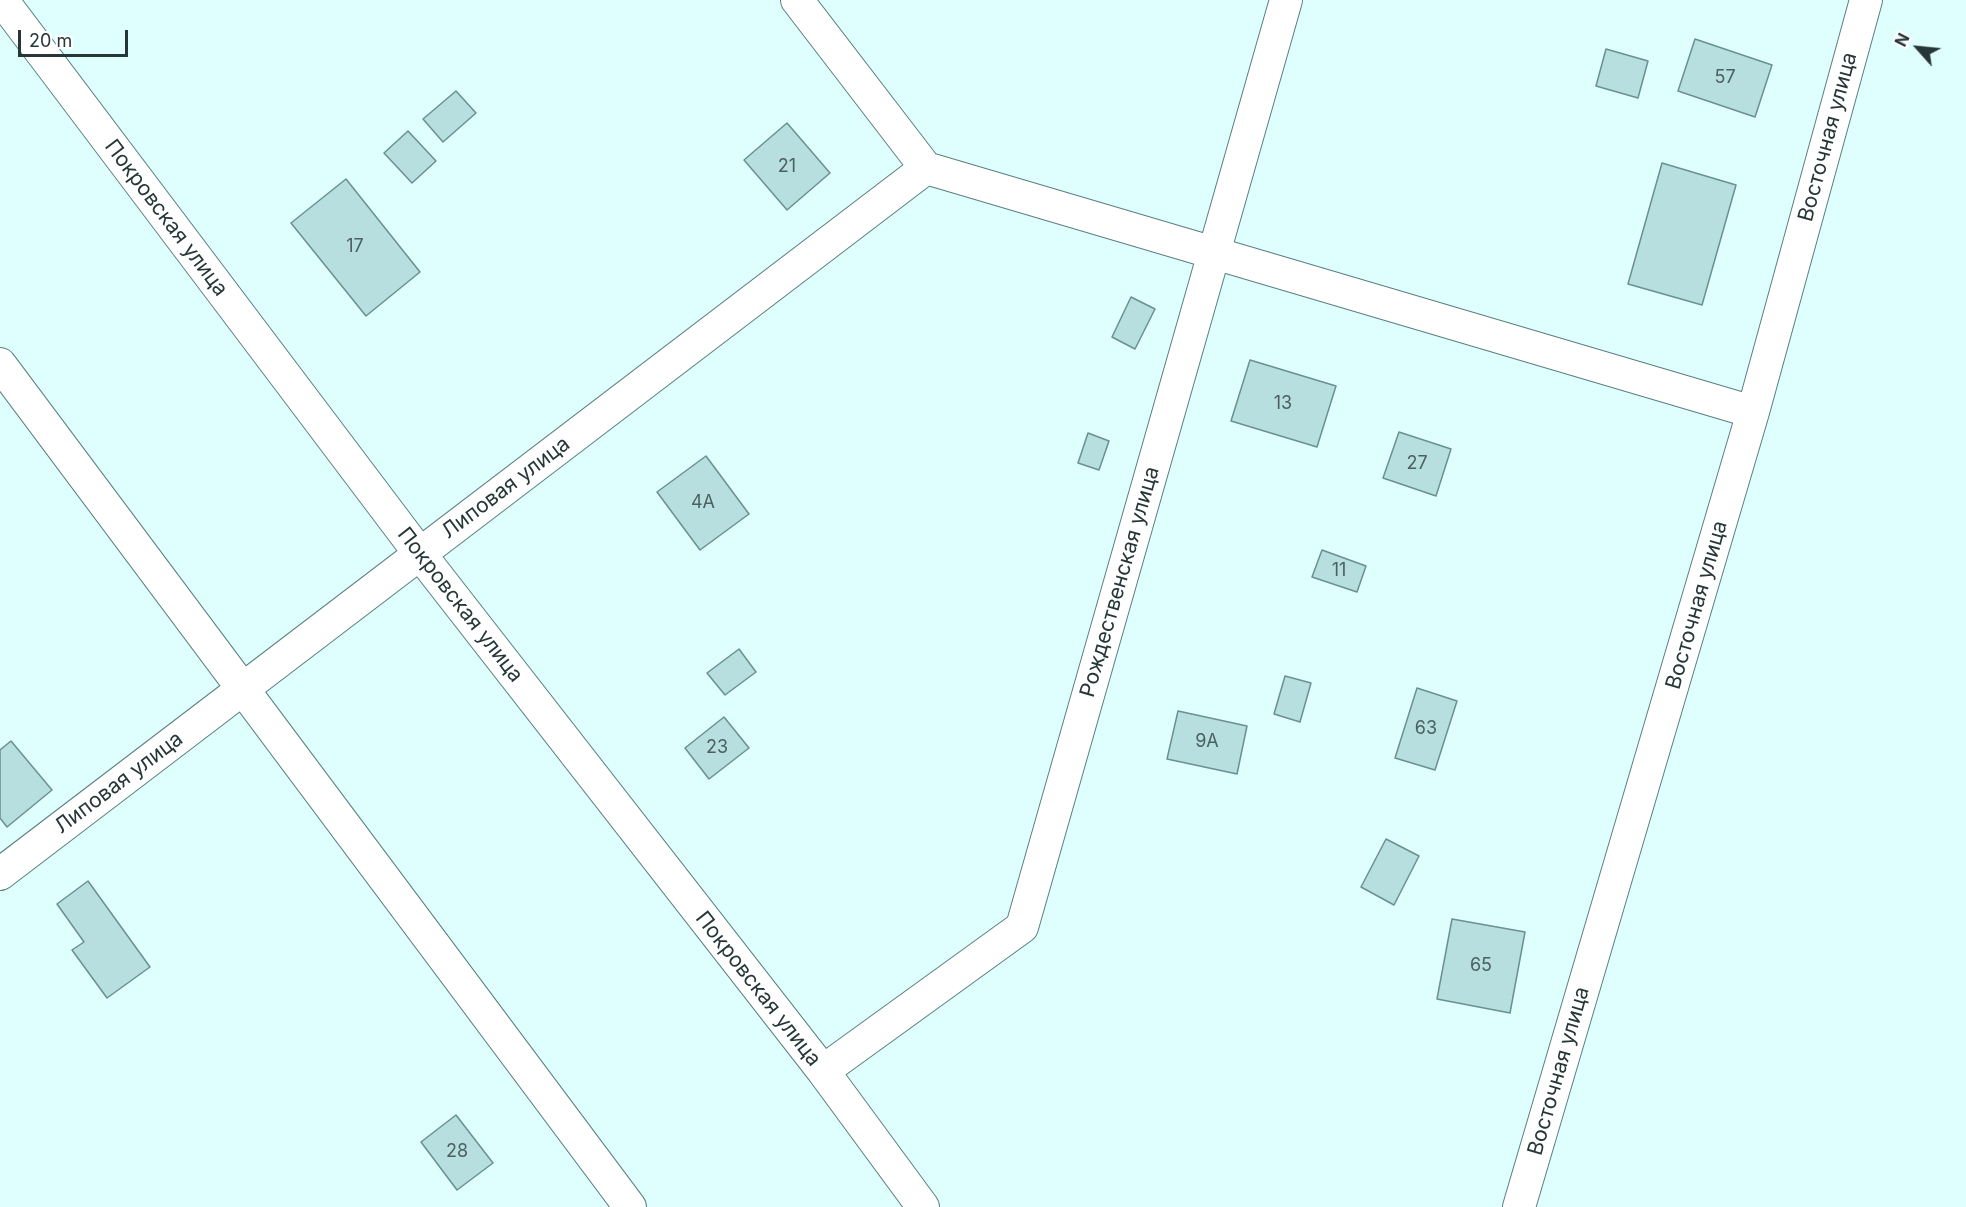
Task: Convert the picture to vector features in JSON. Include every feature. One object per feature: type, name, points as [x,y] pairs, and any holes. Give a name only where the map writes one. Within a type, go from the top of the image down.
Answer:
[{"type":"street","name":"Покровская улица","points":[[2,0],[420,554],[822,1071],[922,1207]]},
{"type":"street","points":[[798,0],[926,168],[1754,412]]},
{"type":"street","name":"Рождественская улица","points":[[822,1071],[1022,927],[1286,0]]},
{"type":"street","name":"Восточная улица","points":[[1519,1207],[1754,412],[1866,0]]},
{"type":"street","name":"Липовая улица","points":[[0,874],[926,168]]},
{"type":"street","points":[[0,364],[630,1207]]},
{"type":"building","points":[[1695,39],[1772,65],[1755,117],[1678,91]]},
{"type":"building","points":[[1606,49],[1648,61],[1638,98],[1596,86]]},
{"type":"building","points":[[456,91],[476,113],[443,142],[423,119]]},
{"type":"building","points":[[787,123],[830,173],[787,210],[744,160]]},
{"type":"building","points":[[408,131],[436,161],[412,183],[384,153]]},
{"type":"building","points":[[1662,163],[1736,185],[1702,305],[1628,284]]},
{"type":"building","points":[[346,179],[420,272],[366,316],[291,223]]},
{"type":"building","points":[[1131,297],[1155,309],[1135,349],[1112,337]]},
{"type":"building","points":[[1250,360],[1336,386],[1317,447],[1231,421]]},
{"type":"building","points":[[1399,432],[1451,449],[1436,496],[1383,478]]},
{"type":"building","points":[[1088,433],[1109,441],[1099,470],[1078,463]]},
{"type":"building","points":[[706,456],[749,514],[700,550],[657,492]]},
{"type":"building","points":[[1322,550],[1366,566],[1357,592],[1312,577]]},
{"type":"building","points":[[739,649],[756,672],[725,695],[707,673]]},
{"type":"building","points":[[1285,676],[1311,683],[1300,722],[1274,714]]},
{"type":"building","points":[[1417,688],[1457,701],[1435,770],[1395,758]]},
{"type":"building","points":[[1178,711],[1247,726],[1237,774],[1167,759]]},
{"type":"building","points":[[724,717],[749,748],[709,779],[685,748]]},
{"type":"building","points":[[11,741],[52,790],[7,827],[0,818],[0,750]]},
{"type":"building","points":[[1386,839],[1419,856],[1394,905],[1361,887]]},
{"type":"building","points":[[88,881],[150,967],[107,998],[72,950],[84,942],[57,904]]},
{"type":"building","points":[[1452,919],[1525,932],[1510,1013],[1437,999]]},
{"type":"building","points":[[456,1115],[493,1163],[457,1190],[421,1142]]}]
